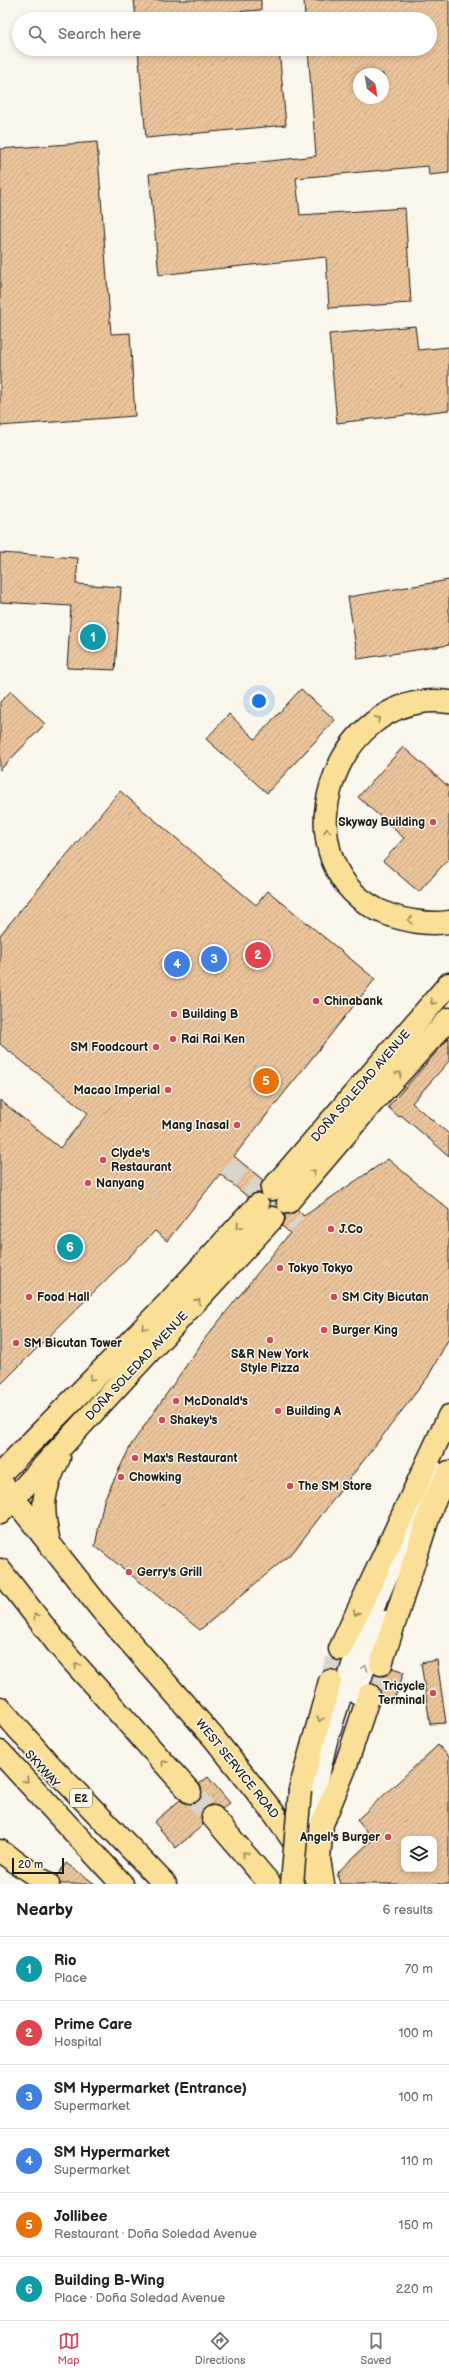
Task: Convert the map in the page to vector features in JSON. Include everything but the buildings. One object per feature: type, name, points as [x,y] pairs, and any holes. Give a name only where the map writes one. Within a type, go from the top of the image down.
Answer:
[{"type":"main road","points":[[449,702],[424,702],[391,712],[366,727],[344,754],[329,790],[326,811],[326,834],[336,869],[350,890],[376,909],[404,920],[449,922]]},
{"type":"main road","name":"DOÑA SOLEDAD AVENUE","points":[[449,984],[280,1195],[373,1102],[449,1019]]},
{"type":"main road","name":"DOÑA SOLEDAD AVENUE","points":[[0,1474],[167,1304],[265,1212],[69,1438],[4,1507]]},
{"type":"main road","points":[[340,1649],[449,1416]]},
{"type":"main road","points":[[50,1545],[43,1514],[44,1498],[48,1480],[69,1438]]},
{"type":"main road","points":[[381,1664],[433,1503],[441,1470]]},
{"type":"main road","name":"WEST SERVICE ROAD","points":[[0,1481],[4,1507],[92,1617],[145,1661]]},
{"type":"main road","name":"WEST SERVICE ROAD","points":[[4,1507],[50,1545],[145,1661],[213,1737],[277,1817],[313,1872]]},
{"type":"main road","points":[[0,1570],[60,1647],[190,1792]]},
{"type":"main road","points":[[292,1884],[300,1790],[330,1681]]},
{"type":"main road","points":[[313,1872],[319,1859],[322,1824],[344,1768],[369,1694]]},
{"type":"main road","name":"E2","points":[[0,1708],[47,1762],[165,1884]]},
{"type":"main road","name":"SKYWAY","points":[[0,1721],[46,1773],[152,1884]]},
{"type":"main road","name":"SKYWAY","points":[[0,1752],[122,1884]]},
{"type":"main road","points":[[0,1773],[107,1884]]},
{"type":"main road","points":[[213,1817],[270,1884]]},
{"type":"main road","points":[[0,1851],[48,1884]]},
{"type":"street","points":[[313,1872],[337,1746],[428,1493],[441,1470],[449,1440]]},
{"type":"tunnel","points":[[227,1165],[297,1225]]},
{"type":"tunnel","points":[[330,1681],[340,1649]]},
{"type":"tunnel","points":[[369,1695],[381,1664]]},
{"type":"tunnel","points":[[190,1792],[213,1817]]},
{"type":"place","name":"Rio","points":[[93,637]]},
{"type":"place","name":"Skyway Building","points":[[433,822]]},
{"type":"place","name":"Prime Care","points":[[258,955]]},
{"type":"place","name":"SM Hypermarket (Entrance)","points":[[214,959]]},
{"type":"place","name":"SM Hypermarket","points":[[177,964]]},
{"type":"place","name":"Chinabank","points":[[316,1001]]},
{"type":"place","name":"Building B","points":[[174,1014]]},
{"type":"place","name":"Rai Rai Ken","points":[[173,1039]]},
{"type":"place","name":"SM Foodcourt","points":[[156,1047]]},
{"type":"place","name":"Jollibee","points":[[266,1081]]},
{"type":"place","name":"Macao Imperial","points":[[168,1090]]},
{"type":"place","name":"Mang Inasal","points":[[237,1125]]},
{"type":"place","name":"Clyde's Restaurant","points":[[103,1160]]},
{"type":"place","name":"Nanyang","points":[[88,1183]]},
{"type":"place","name":"J.Co","points":[[331,1229]]},
{"type":"place","name":"Building B-Wing","points":[[70,1247]]},
{"type":"place","name":"Tokyo Tokyo","points":[[280,1268]]},
{"type":"place","name":"Food Hall","points":[[29,1297]]},
{"type":"place","name":"SM City Bicutan","points":[[334,1297]]},
{"type":"place","name":"Burger King","points":[[324,1330]]},
{"type":"place","name":"S&R New York Style Pizza","points":[[270,1340]]},
{"type":"place","name":"SM Bicutan Tower","points":[[16,1343]]},
{"type":"place","name":"McDonald's","points":[[176,1401]]},
{"type":"place","name":"Building A","points":[[278,1411]]},
{"type":"place","name":"Shakey's","points":[[162,1420]]},
{"type":"place","name":"Max's Restaurant","points":[[135,1458]]},
{"type":"place","name":"Chowking","points":[[121,1477]]},
{"type":"place","name":"The SM Store","points":[[290,1486]]},
{"type":"place","name":"Gerry's Grill","points":[[129,1572]]},
{"type":"place","name":"Tricycle Terminal","points":[[433,1693]]},
{"type":"place","name":"Angel's Burger","points":[[388,1837]]}]
